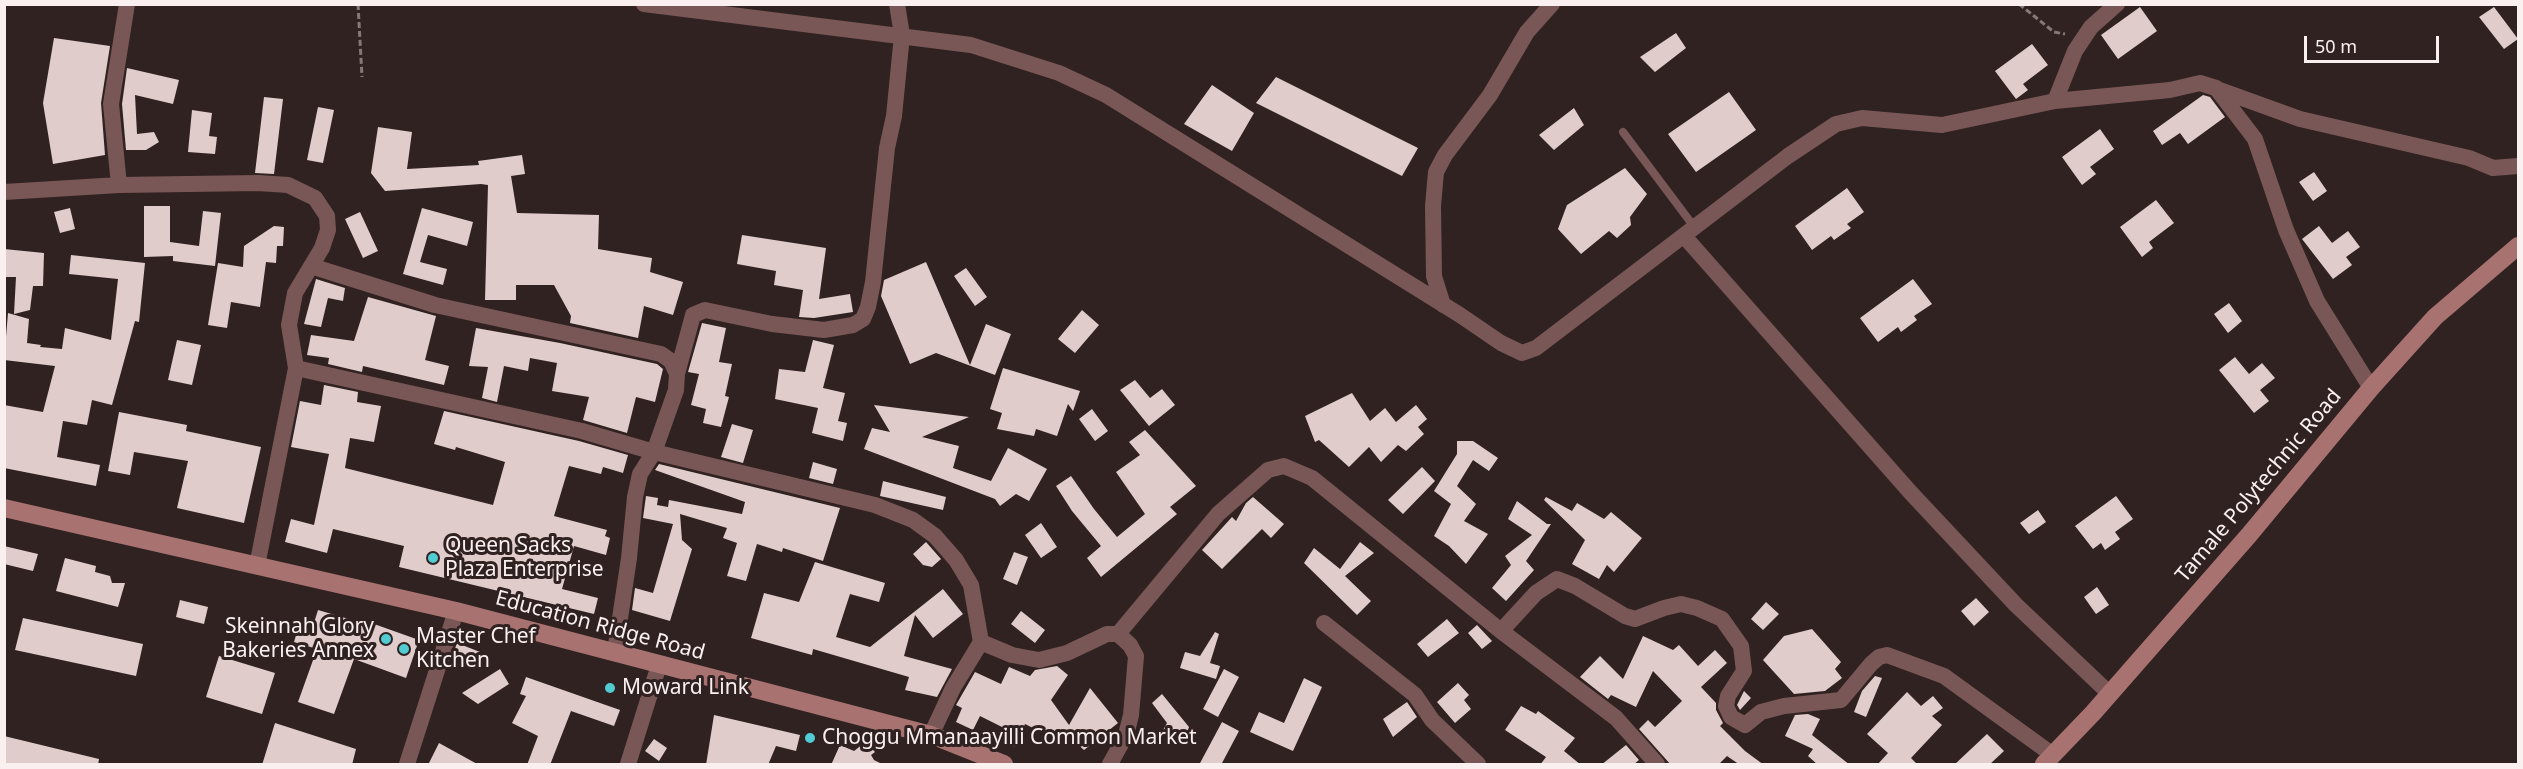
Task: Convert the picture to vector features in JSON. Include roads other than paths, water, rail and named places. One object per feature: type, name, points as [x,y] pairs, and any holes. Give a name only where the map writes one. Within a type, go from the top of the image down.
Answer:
[{"type":"main road","name":"Tamale Polytechnic Road","points":[[2049,760],[2249,535],[2371,388],[2435,317],[2518,246]]},
{"type":"main road","name":"Education Ridge Road","points":[[4,508],[456,611],[931,735],[1004,765]]},
{"type":"street","points":[[119,184],[111,104],[127,4]]},
{"type":"street","points":[[644,4],[971,45],[1059,73],[1106,95],[1501,343],[1522,353],[1536,348],[1788,156],[1836,124],[1862,118],[1942,124],[2055,101],[2170,90],[2200,83],[2300,119],[2469,158],[2493,168],[2518,166]]},
{"type":"street","points":[[615,652],[640,474],[654,452],[676,390],[677,374],[693,315],[705,310],[772,324],[824,330],[852,325],[863,320],[873,282],[902,35],[897,4]]},
{"type":"street","points":[[1443,306],[1434,276],[1433,206],[1436,172],[1445,156],[1490,95],[1527,32],[1552,4]]},
{"type":"street","points":[[2055,101],[2075,51],[2091,27],[2117,4]]},
{"type":"street","points":[[2216,88],[2255,139],[2286,230],[2317,301],[2371,388]]},
{"type":"street","points":[[4,192],[119,184],[258,183],[288,185],[315,198],[327,216],[328,230],[322,248],[295,293],[289,325],[296,368],[257,566]]},
{"type":"street","points":[[1689,232],[1911,493],[2016,605],[2110,694]]},
{"type":"street","points":[[311,266],[435,304],[661,354],[671,361],[677,374]]},
{"type":"street","points":[[296,368],[582,431],[654,452],[875,505],[913,520],[935,536],[956,560],[971,585],[981,642],[953,688],[931,735]]},
{"type":"street","points":[[1118,634],[1218,514],[1268,470],[1284,466],[1312,478],[1501,632],[1616,718],[1657,765]]},
{"type":"street","points":[[1501,632],[1536,593],[1557,579],[1575,586],[1625,616],[1635,619],[1681,604],[1722,619],[1741,646],[1744,671],[1728,696],[1726,706],[1731,717],[1744,725],[1761,712],[1768,710],[1841,700],[1871,664],[1879,657],[1887,655],[1944,676],[2049,760]]},
{"type":"street","points":[[406,765],[456,611]]},
{"type":"street","points":[[1324,623],[1415,696],[1432,720],[1479,765]]},
{"type":"street","points":[[981,642],[1012,655],[1039,660],[1067,653],[1107,634],[1118,634],[1130,645],[1136,656],[1131,714],[1126,735],[1110,765]]},
{"type":"street","points":[[628,765],[659,665]]},
{"type":"lane","points":[[1623,132],[1689,232]]},
{"type":"place","name":"Queen Sacks Plaza Enterprise","points":[[433,558]]},
{"type":"place","name":"Skeinnah Glory Bakeries Annex","points":[[386,639]]},
{"type":"place","name":"Master Chef Kitchen","points":[[404,649]]},
{"type":"place","name":"Moward Link","points":[[610,688]]},
{"type":"place","name":"Choggu Mmanaayilli Common Market","points":[[810,738]]}]
